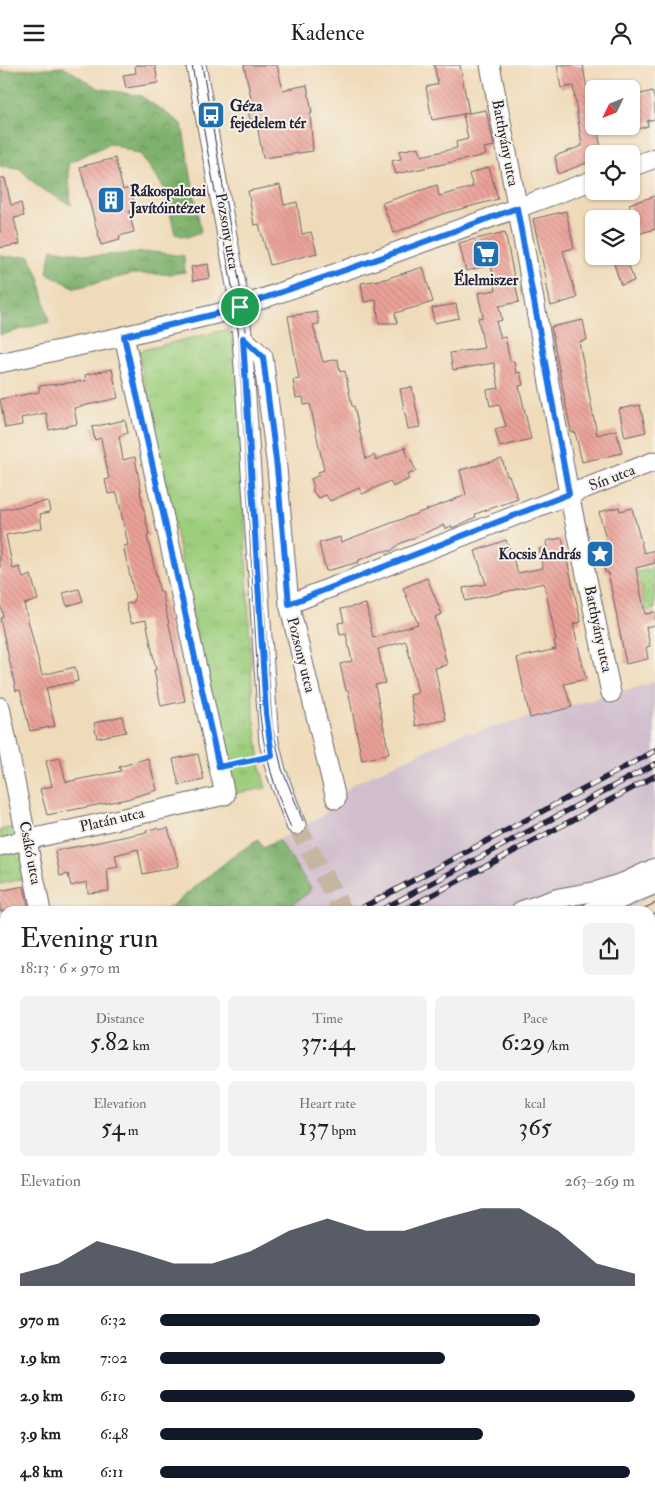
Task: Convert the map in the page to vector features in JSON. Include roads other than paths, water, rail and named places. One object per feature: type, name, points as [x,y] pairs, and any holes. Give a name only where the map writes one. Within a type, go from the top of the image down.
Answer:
[{"type":"street","name":"Pozsony utca","points":[[196,65],[240,307],[266,713],[272,756],[280,785],[296,825]]},
{"type":"street","name":"Batthyány utca","points":[[490,65],[569,494],[611,693]]},
{"type":"street","points":[[640,164],[655,158]]},
{"type":"street","points":[[0,363],[224,312],[585,184]]},
{"type":"street","name":"Platán utca","points":[[0,846],[225,795],[124,336]]},
{"type":"street","name":"Pozsony utca","points":[[243,338],[263,357],[277,468],[289,604],[336,799]]},
{"type":"street","name":"Sín utca","points":[[289,604],[655,461]]},
{"type":"street","name":"Csákó utca","points":[[0,707],[40,906]]},
{"type":"street","points":[[536,906],[559,898],[598,891],[625,882],[655,868]]},
{"type":"street","points":[[604,906],[655,884]]},
{"type":"tunnel","points":[[296,825],[340,906]]},
{"type":"tram line","points":[[192,65],[236,308],[260,714],[271,772],[291,828]]},
{"type":"tram line","points":[[202,65],[243,305],[245,331]]},
{"type":"tram line","points":[[249,384],[272,726],[282,769],[303,821]]},
{"type":"tram line","points":[[649,906],[655,903]]},
{"type":"railway","points":[[365,906],[655,751]]},
{"type":"railway","points":[[388,906],[655,764]]},
{"type":"railway","points":[[411,906],[655,776]]},
{"type":"place","name":"Géza fejedelem tér","points":[[211,115]]},
{"type":"place","name":"Rákospalotai Javítóintézet","points":[[111,200]]},
{"type":"place","name":"Élelmiszer","points":[[486,254]]},
{"type":"place","name":"Kocsis András","points":[[600,554]]}]
